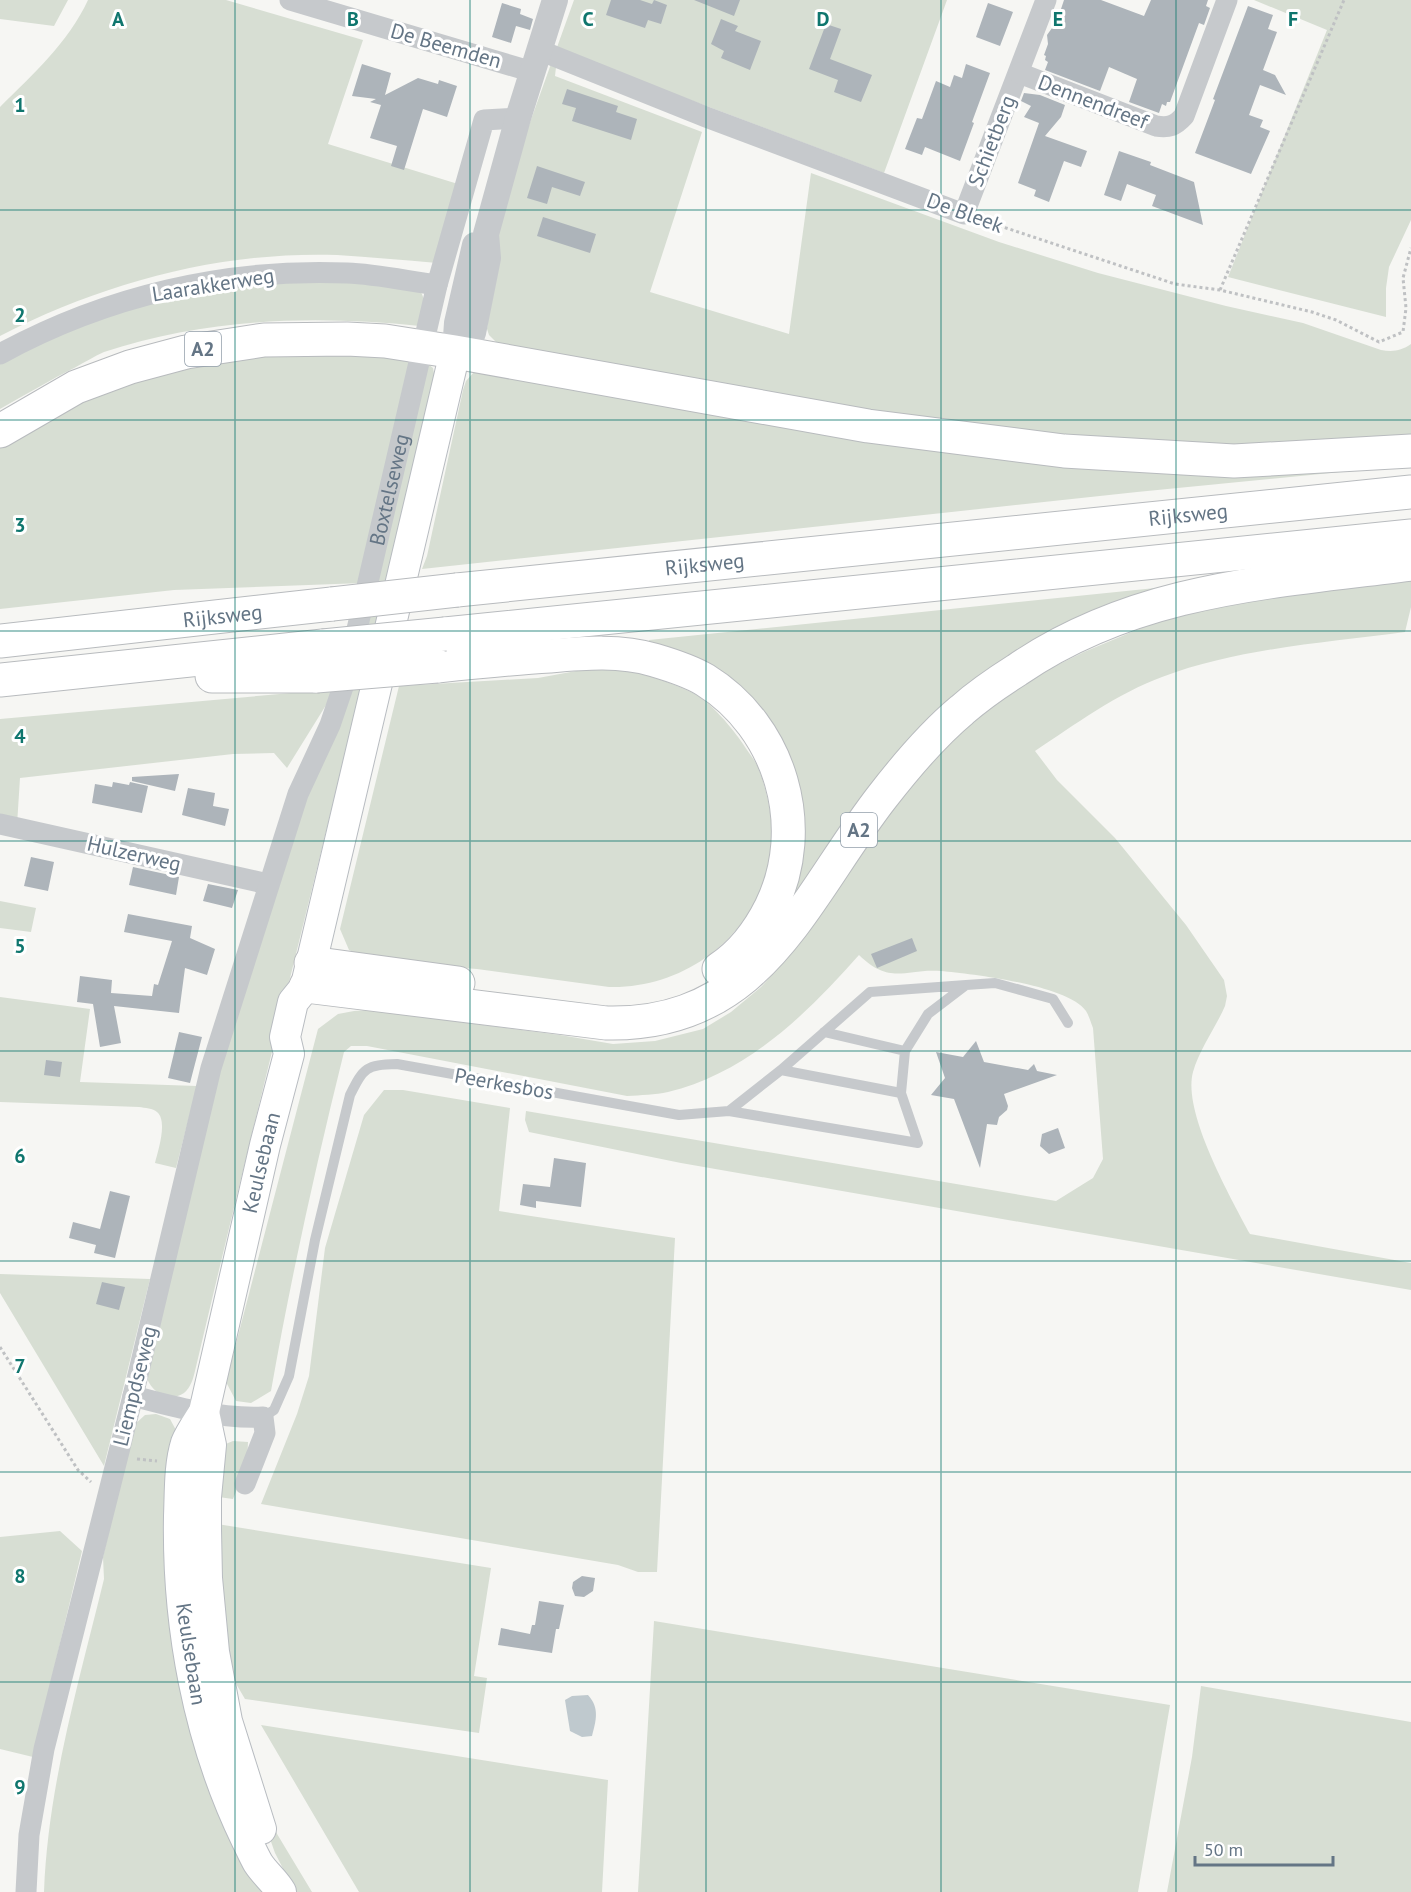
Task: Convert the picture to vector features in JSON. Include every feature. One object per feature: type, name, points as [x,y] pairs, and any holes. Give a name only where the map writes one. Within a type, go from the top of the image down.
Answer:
[{"type":"highway","name":"A2","points":[[0,432],[76,387],[130,367],[186,352],[264,340],[347,339],[455,352],[868,426],[1064,452],[1234,461],[1411,452]]},
{"type":"highway","name":"Rijksweg","points":[[0,641],[457,590],[1411,492]]},
{"type":"highway","name":"Rijksweg","points":[[0,680],[42,675],[319,661],[445,634],[1411,536]]},
{"type":"highway","name":"A2","points":[[308,974],[606,1023],[642,1022],[680,1014],[721,994],[748,975],[762,961],[804,910],[880,799],[909,763],[961,710],[1019,668],[1092,628],[1179,598],[1234,587],[1411,564]]},
{"type":"highway","points":[[308,974],[621,1004],[637,1003],[678,992],[722,968],[750,940],[776,897],[782,878],[788,837],[788,815],[783,786],[773,756],[745,714],[704,680],[652,659],[593,653],[437,666],[319,661]]},
{"type":"main road","name":"Boxtelseweg","points":[[289,1054],[285,1037],[293,1002],[308,974],[455,352]]},
{"type":"main road","name":"Keulsebaan","points":[[279,1888],[234,1746],[218,1675],[207,1578],[206,1497],[211,1445],[204,1412],[289,1054]]},
{"type":"street","name":"De Beemden","points":[[290,0],[536,61]]},
{"type":"street","name":"Boxtelseweg","points":[[455,352],[457,323],[474,246],[486,234],[518,118],[555,0]]},
{"type":"street","name":"Schietberg","points":[[964,214],[1046,0]]},
{"type":"street","name":"Dennendreef","points":[[1019,73],[1156,126],[1167,128],[1177,124],[1184,116],[1227,0]]},
{"type":"street","name":"De Bleek","points":[[536,61],[706,117],[964,214]]},
{"type":"street","name":"Boxtelseweg","points":[[268,884],[298,794],[330,725],[345,681],[437,285],[484,120],[518,118]]},
{"type":"street","name":"Laarakkerweg","points":[[0,354],[46,330],[131,298],[170,288],[238,276],[348,273],[437,285]]},
{"type":"street","name":"Hulzerweg","points":[[0,824],[268,884]]},
{"type":"street","name":"Liempdseweg","points":[[26,1892],[29,1835],[44,1749],[133,1396],[210,1068],[268,884]]},
{"type":"street","points":[[133,1396],[204,1412],[248,1418],[263,1417],[265,1433],[245,1484]]},
{"type":"lane","points":[[729,1111],[781,1070],[870,992],[994,983],[1053,999],[1068,1023]]},
{"type":"lane","points":[[781,1070],[901,1093],[905,1051],[928,1014],[966,985]]},
{"type":"lane","points":[[824,1032],[905,1051]]},
{"type":"lane","name":"Peerkesbos","points":[[263,1417],[274,1410],[289,1376],[315,1240],[350,1095],[361,1073],[376,1065],[397,1064],[679,1115],[729,1111],[918,1143],[901,1093]]},
{"type":"path","points":[[1220,290],[1344,0]]},
{"type":"path","name":"De Bleek","points":[[964,214],[1175,284],[1220,290],[1312,312],[1336,320],[1379,342],[1403,332],[1406,308],[1403,279],[1411,248]]},
{"type":"path","points":[[0,1347],[78,1470],[94,1485],[108,1492]]},
{"type":"shaded area","points":[[0,0],[68,0],[54,26],[0,19]]},
{"type":"shaded area","points":[[88,0],[226,0],[363,40],[328,144],[458,184],[437,263],[337,255],[293,255],[206,265],[163,274],[80,300],[0,336],[0,107],[60,44],[80,16]]},
{"type":"shaded area","points":[[574,0],[947,0],[884,173],[558,50],[555,76],[702,132],[650,292],[789,334],[811,173],[999,242],[1098,273],[1303,323],[1381,350],[1397,350],[1411,344],[1411,453],[1022,440],[497,343],[489,335],[487,329],[496,243],[524,139]]},
{"type":"shaded area","points":[[1254,0],[1411,0],[1411,220],[1389,267],[1386,317],[1228,277],[1327,30]]},
{"type":"shaded area","points":[[283,278],[417,286],[423,296],[424,305],[420,326],[301,320],[221,326],[182,332],[104,352],[0,409],[0,359],[136,304]]},
{"type":"shaded area","points":[[286,352],[412,357],[363,583],[174,590],[0,609],[0,446],[83,399],[173,368]]},
{"type":"shaded area","points":[[426,362],[433,368],[435,379],[195,1371],[190,1386],[184,1393],[172,1397],[166,1396],[151,1386],[146,1375],[214,1088],[298,815]]},
{"type":"shaded area","points":[[474,372],[823,426],[1411,465],[1137,492],[422,569],[427,556],[463,390],[466,381]]},
{"type":"shaded area","points":[[1411,577],[1411,607],[1405,632],[1251,653],[1191,667],[1129,692],[1035,751],[1057,780],[1115,838],[1186,925],[1224,980],[1227,996],[1225,1006],[1196,1064],[1192,1089],[1201,1131],[1210,1154],[1250,1234],[1411,1263],[1411,1290],[681,1163],[529,1132],[525,1120],[526,1111],[1056,1201],[1093,1178],[1103,1159],[1093,1028],[1086,1011],[1076,1002],[1060,994],[1018,982],[941,971],[890,973],[880,970],[859,955],[797,1019],[750,1056],[697,1083],[663,1093],[627,1096],[367,1046],[351,1046],[344,1052],[324,1137],[271,1391],[251,1403],[236,1401],[226,1382],[318,1029],[338,1014],[369,1010],[613,1044],[655,1041],[703,1029],[731,1012],[761,987],[798,946],[906,791],[951,740],[997,702],[1039,674],[1146,626],[1202,606]]},
{"type":"shaded area","points":[[1175,586],[1019,662],[778,932],[783,750],[651,650],[649,640]]},
{"type":"shaded area","points":[[587,669],[637,673],[693,693],[707,702],[721,716],[756,763],[770,809],[771,856],[763,884],[751,910],[734,932],[714,951],[691,967],[665,978],[638,985],[609,987],[477,969],[372,961],[349,950],[340,929],[399,686],[538,678]]},
{"type":"shaded area","points":[[336,689],[287,768],[274,753],[233,754],[20,778],[17,825],[0,821],[0,719]]},
{"type":"shaded area","points":[[0,901],[36,908],[31,932],[0,928]]},
{"type":"shaded area","points":[[0,997],[90,1009],[80,1082],[197,1086],[176,1168],[155,1163],[162,1122],[157,1112],[153,1110],[139,1107],[0,1102]]},
{"type":"shaded area","points":[[384,1090],[403,1090],[510,1108],[499,1211],[675,1238],[657,1572],[638,1572],[618,1565],[261,1504],[297,1414],[309,1376],[325,1248],[364,1115]]},
{"type":"shaded area","points":[[0,1274],[150,1279],[104,1466],[0,1293]]},
{"type":"shaded area","points":[[156,1414],[170,1419],[177,1432],[264,1892],[44,1892],[58,1773],[104,1579],[103,1557],[134,1425],[145,1415]]},
{"type":"shaded area","points":[[233,1441],[248,1442],[247,1464],[233,1499],[211,1496],[216,1448]]},
{"type":"shaded area","points":[[211,1523],[491,1568],[474,1676],[487,1678],[479,1733],[245,1699],[222,1660]]},
{"type":"shaded area","points":[[60,1531],[82,1551],[33,1757],[0,1749],[0,1537]]},
{"type":"shaded area","points":[[654,1621],[1170,1705],[1138,1892],[638,1892]]},
{"type":"shaded area","points":[[1201,1686],[1411,1722],[1411,1892],[1167,1892],[1192,1757]]},
{"type":"shaded area","points":[[588,1695],[596,1710],[596,1720],[592,1736],[582,1737],[570,1731],[565,1700],[572,1696]]},
{"type":"shaded area","points":[[261,1725],[608,1780],[602,1892],[359,1892]]},
{"type":"shaded area","points":[[256,1799],[312,1892],[295,1892],[275,1853]]},
{"type":"building","points":[[611,0],[640,0],[652,4],[654,0],[667,5],[661,24],[648,20],[645,28],[606,15]]},
{"type":"building","points":[[694,0],[740,0],[734,16]]},
{"type":"building","points":[[1064,0],[1101,0],[1144,16],[1151,0],[1208,0],[1206,6],[1210,8],[1204,25],[1199,23],[1170,102],[1167,102],[1166,106],[1162,104],[1159,113],[1129,102],[1137,79],[1109,67],[1100,91],[1045,70],[1048,62],[1044,55],[1048,44],[1047,35],[1057,21]]},
{"type":"building","points":[[502,3],[521,9],[520,14],[533,19],[530,30],[516,26],[511,43],[492,37]]},
{"type":"building","points":[[988,3],[1013,12],[1000,46],[976,37]]},
{"type":"building","points":[[1248,6],[1273,15],[1268,29],[1277,32],[1263,70],[1275,75],[1286,95],[1260,85],[1249,115],[1263,120],[1260,127],[1270,131],[1251,174],[1195,153]]},
{"type":"building","points":[[721,19],[738,26],[735,31],[761,41],[750,70],[721,58],[724,51],[711,44]]},
{"type":"building","points":[[826,24],[841,29],[830,59],[872,75],[861,102],[834,92],[838,80],[809,69]]},
{"type":"building","points":[[362,64],[391,73],[385,95],[418,78],[438,84],[439,80],[457,86],[447,117],[423,109],[404,170],[391,166],[397,146],[370,138],[381,105],[370,102],[376,99],[352,96]]},
{"type":"building","points":[[966,64],[990,73],[960,161],[925,147],[922,155],[905,149],[917,118],[922,119],[936,81],[950,87],[954,75],[962,78]]},
{"type":"building","points":[[567,89],[618,106],[616,112],[637,119],[631,140],[572,121],[576,108],[562,104]]},
{"type":"building","points":[[1024,93],[1040,95],[1065,105],[1061,117],[1045,136],[1087,151],[1081,167],[1064,161],[1049,202],[1034,196],[1036,190],[1018,183],[1039,123],[1024,117],[1031,106],[1021,101]]},
{"type":"building","points":[[1119,151],[1151,162],[1150,165],[1194,182],[1203,225],[1152,206],[1156,195],[1127,184],[1121,201],[1104,195]]},
{"type":"building","points":[[537,166],[585,182],[580,196],[552,187],[547,204],[527,198]]},
{"type":"building","points":[[543,217],[596,234],[590,253],[537,236]]},
{"type":"building","points":[[179,774],[175,791],[132,781],[132,777]]},
{"type":"building","points":[[113,782],[129,785],[130,782],[148,786],[142,813],[92,803],[95,784],[112,787]]},
{"type":"building","points":[[188,788],[215,793],[213,806],[229,809],[225,826],[182,815]]},
{"type":"building","points":[[31,857],[54,862],[48,891],[24,886]]},
{"type":"building","points":[[133,867],[179,877],[176,895],[129,885]]},
{"type":"building","points":[[208,884],[238,890],[232,908],[203,901]]},
{"type":"building","points":[[128,914],[192,926],[190,938],[215,949],[207,975],[185,968],[179,1013],[114,1006],[121,1043],[100,1047],[93,1004],[77,1002],[80,976],[112,980],[111,993],[152,996],[154,984],[158,985],[172,941],[124,932]]},
{"type":"building","points":[[912,938],[917,951],[877,968],[871,954]]},
{"type":"building","points":[[179,1032],[202,1037],[190,1083],[168,1078]]},
{"type":"building","points":[[976,1041],[984,1062],[1028,1070],[1034,1064],[1037,1071],[1057,1075],[1004,1094],[1007,1110],[999,1117],[997,1125],[987,1124],[980,1168],[954,1099],[931,1095],[945,1078],[936,1052],[963,1057]]},
{"type":"building","points":[[46,1060],[62,1062],[60,1077],[44,1075]]},
{"type":"building","points":[[1058,1128],[1065,1148],[1049,1154],[1040,1146],[1042,1134]]},
{"type":"building","points":[[554,1158],[586,1163],[581,1207],[536,1201],[536,1208],[520,1205],[523,1184],[550,1187]]},
{"type":"building","points":[[110,1191],[130,1196],[115,1258],[94,1253],[96,1245],[69,1238],[73,1222],[100,1229]]},
{"type":"building","points":[[102,1282],[125,1287],[119,1310],[96,1304]]},
{"type":"building","points":[[582,1576],[595,1578],[593,1591],[584,1597],[575,1596],[572,1588],[573,1582]]},
{"type":"building","points":[[539,1601],[564,1605],[559,1629],[556,1629],[552,1653],[498,1645],[501,1628],[530,1634],[532,1625],[535,1625]]}]
